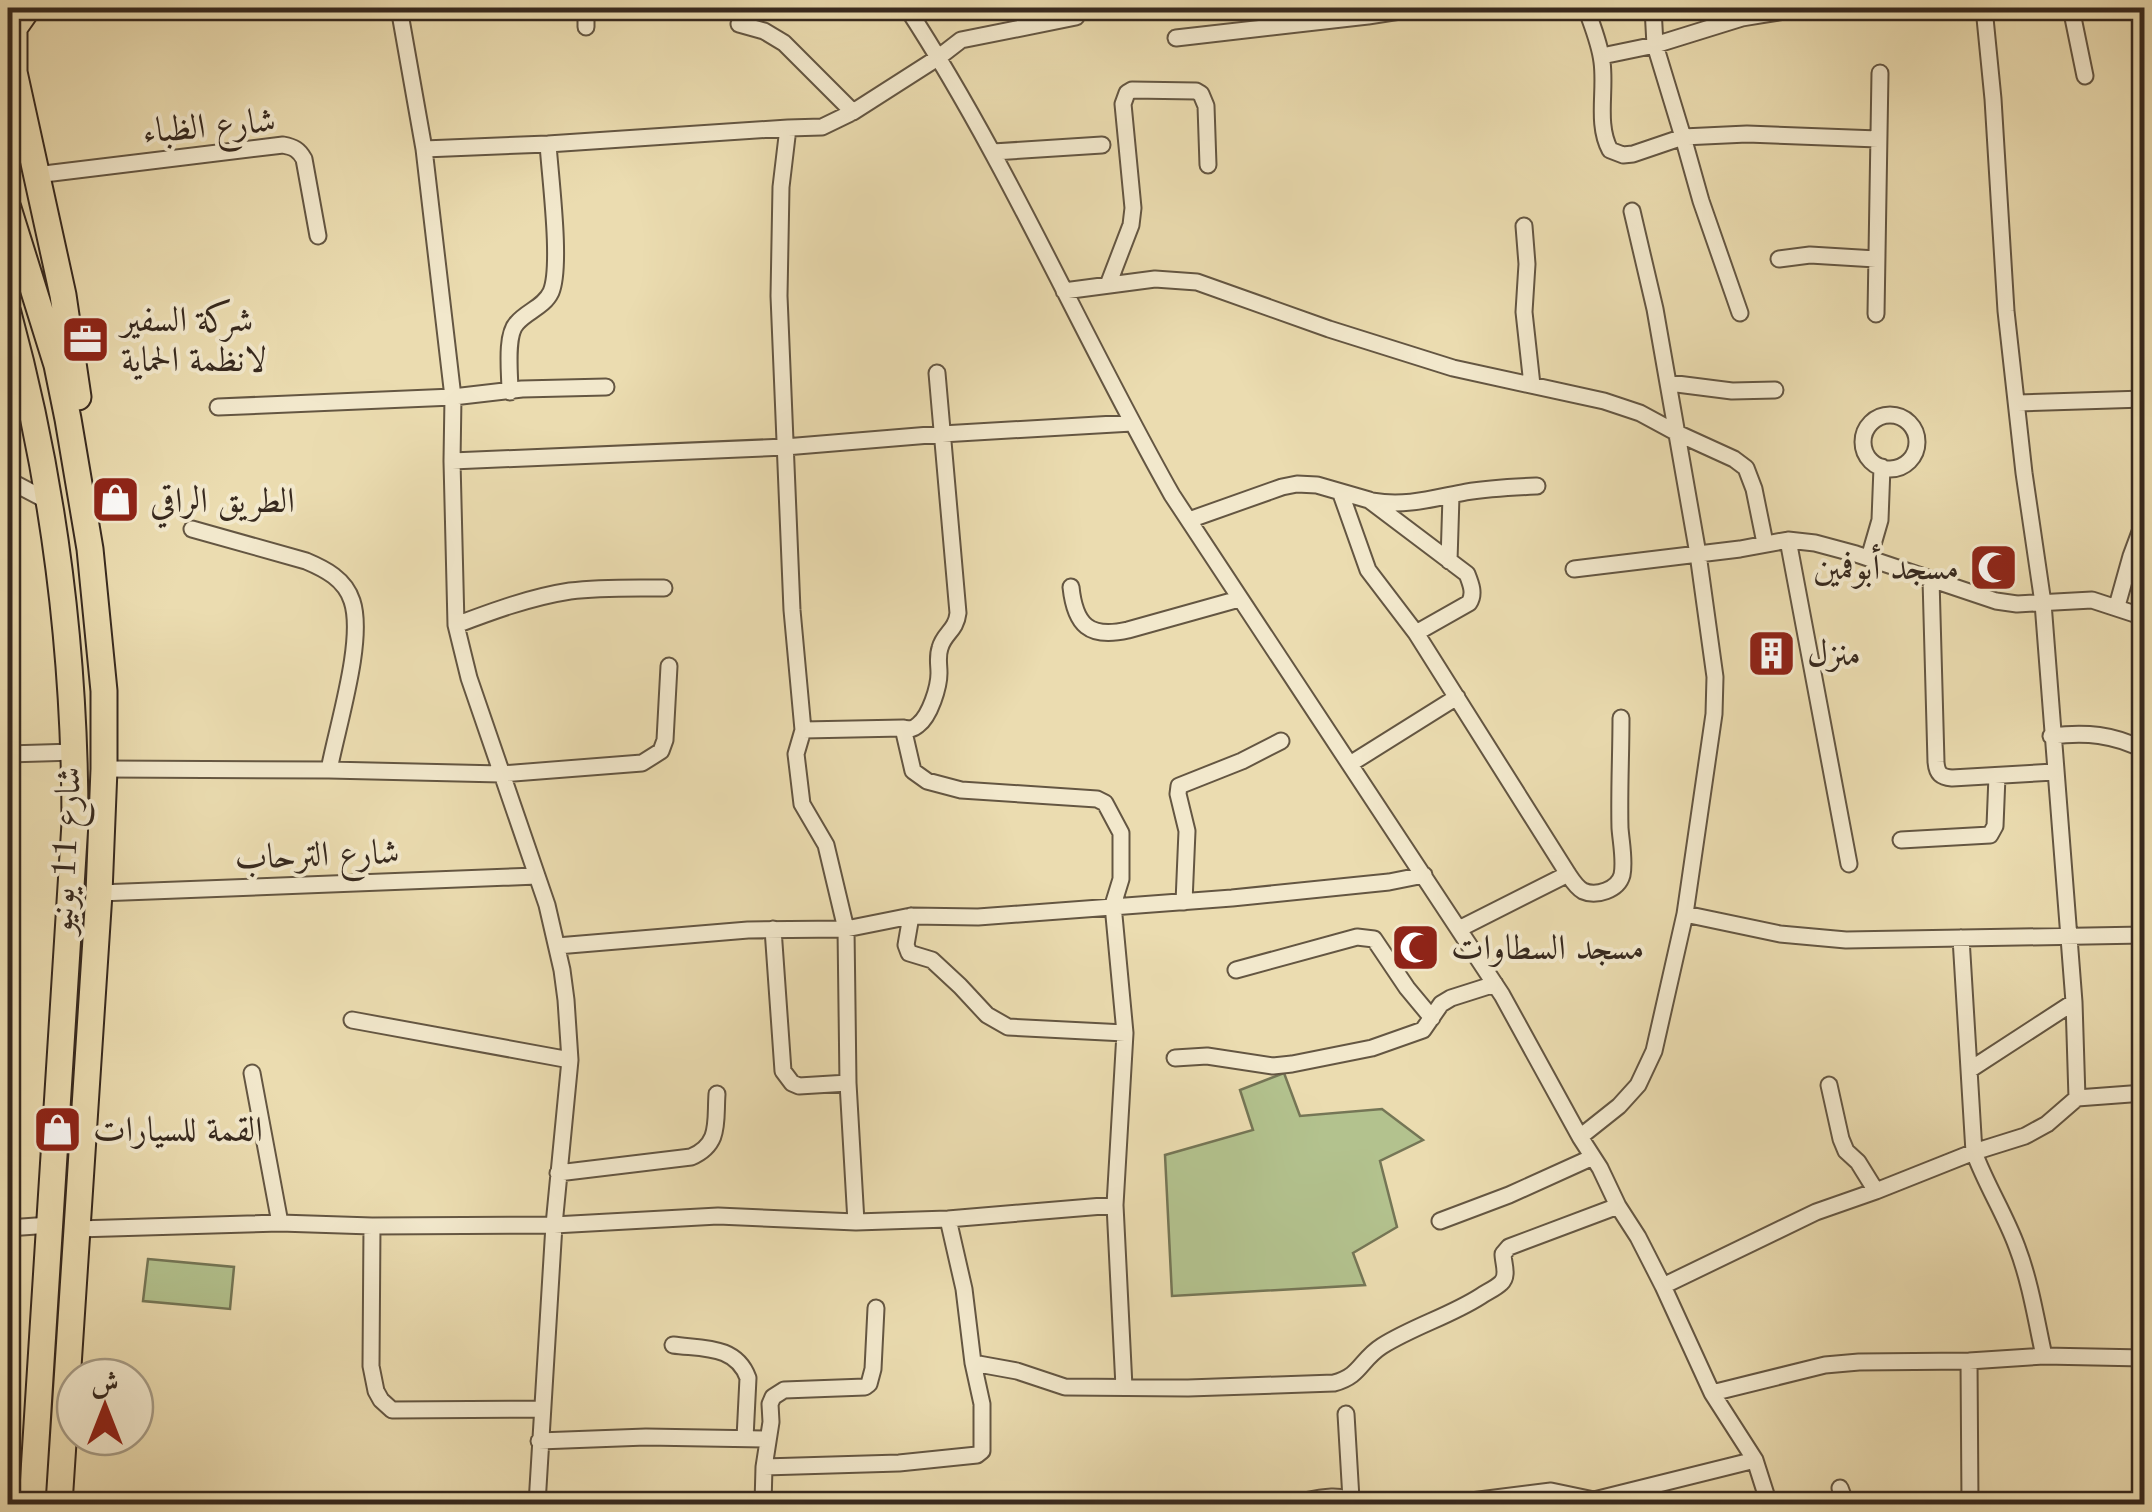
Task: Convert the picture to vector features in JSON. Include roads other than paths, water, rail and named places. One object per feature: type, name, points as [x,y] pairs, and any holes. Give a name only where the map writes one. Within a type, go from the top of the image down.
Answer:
[{"type":"highway","points":[[28,8],[14,28],[11,62],[63,295],[80,429],[80,482]]},
{"type":"highway","name":"شارع 11 يونيو","points":[[8,208],[56,365],[80,482],[104,691],[98,892],[60,1504]]},
{"type":"highway","name":"شارع 11 يونيو","points":[[8,314],[47,493],[64,618],[75,752],[74,823],[32,1504]]},
{"type":"highway","points":[[8,373],[47,493]]},
{"type":"street","points":[[400,8],[424,149],[453,397],[456,625],[469,678],[547,905],[566,1000],[570,1060],[554,1225],[537,1504]]},
{"type":"street","points":[[586,8],[586,27]]},
{"type":"street","points":[[907,8],[993,152],[1132,423],[1188,520],[1495,984],[1638,1236],[1712,1393],[1754,1460],[1769,1504]]},
{"type":"street","points":[[1176,38],[1419,8]]},
{"type":"street","points":[[1586,8],[1602,56],[1603,128],[1610,150],[1633,154],[1683,137],[1748,134],[1878,139]]},
{"type":"street","points":[[1652,8],[1656,45],[1701,201],[1740,313]]},
{"type":"street","points":[[1602,56],[1656,45],[1742,18],[1803,8]]},
{"type":"street","points":[[1984,8],[2006,311],[2042,602],[2074,1002],[2076,1098]]},
{"type":"street","points":[[2071,8],[2086,76]]},
{"type":"street","points":[[424,149],[822,128],[853,112],[961,40],[1076,17]]},
{"type":"street","points":[[739,24],[764,31],[784,43],[853,112]]},
{"type":"street","points":[[1876,314],[1880,74]]},
{"type":"street","points":[[1108,285],[1130,225],[1132,208],[1123,104],[1127,93],[1132,90],[1201,94],[1206,106],[1208,165]]},
{"type":"street","points":[[788,128],[781,187],[779,296],[792,610],[803,730],[796,754],[802,804],[826,845],[846,928],[848,1083],[856,1222]]},
{"type":"street","points":[[510,392],[512,329],[543,304],[553,286],[556,264],[548,144]]},
{"type":"street","points":[[993,152],[1102,145]]},
{"type":"street","name":"شارع الظباء","points":[[36,175],[159,158],[293,146],[304,159],[318,236]]},
{"type":"street","points":[[1580,1137],[1638,1085],[1654,1051],[1685,914],[1714,696],[1698,554],[1655,308],[1632,211]]},
{"type":"street","points":[[1524,226],[1524,312],[1532,385]]},
{"type":"street","points":[[1779,259],[1810,254],[1876,259]]},
{"type":"street","points":[[1064,290],[1155,279],[1197,282],[1452,368],[1640,412],[1746,468],[1765,543]]},
{"type":"street","points":[[803,730],[912,729],[925,716],[940,675],[939,650],[957,622],[937,373]]},
{"type":"street","points":[[1669,383],[1732,391],[1776,390]]},
{"type":"street","points":[[218,407],[453,397],[522,388],[606,388]]},
{"type":"street","points":[[2018,403],[2144,399]]},
{"type":"street","points":[[452,461],[785,446],[1132,423]]},
{"type":"street","points":[[1869,558],[1880,520],[1882,468]]},
{"type":"street","points":[[8,480],[47,493]]},
{"type":"street","points":[[1188,520],[1297,484],[1392,505],[1498,488],[1538,486]]},
{"type":"street","points":[[1341,494],[1368,570],[1416,632],[1568,874],[1579,888],[1595,894],[1616,885],[1621,878],[1621,718]]},
{"type":"street","points":[[1449,561],[1450,496]]},
{"type":"street","points":[[1368,500],[1467,574],[1472,586],[1469,603],[1416,632]]},
{"type":"street","points":[[2117,606],[2144,521]]},
{"type":"street","points":[[192,528],[306,561],[335,576],[347,590],[354,612],[352,662],[329,770]]},
{"type":"street","points":[[1788,540],[1849,864]]},
{"type":"street","points":[[1574,570],[1788,540],[1869,558],[1996,601],[2017,604],[2092,600],[2144,616]]},
{"type":"street","points":[[1931,579],[1937,769],[1944,778],[2054,772]]},
{"type":"street","points":[[456,625],[500,608],[568,592],[664,588]]},
{"type":"street","points":[[1071,588],[1078,619],[1090,629],[1114,634],[1239,598]]},
{"type":"street","points":[[104,769],[501,774],[642,763],[654,758],[665,740],[668,666]]},
{"type":"street","points":[[1350,764],[1456,698]]},
{"type":"street","points":[[903,728],[912,770],[927,781],[981,792],[1096,800],[1105,803],[1121,833],[1122,879],[1113,905],[1124,1033],[1115,1205],[1124,1387]]},
{"type":"street","points":[[2051,736],[2113,736],[2144,750]]},
{"type":"street","points":[[1184,902],[1187,831],[1179,786],[1282,740]]},
{"type":"street","points":[[8,754],[75,752]]},
{"type":"street","points":[[1901,840],[1990,835],[1995,826],[1996,776]]},
{"type":"street","points":[[1459,929],[1568,874]]},
{"type":"street","points":[[557,946],[773,929],[846,928],[911,916],[978,917],[1184,902],[1389,882],[1424,875]]},
{"type":"street","name":"شارع الترحاب","points":[[98,892],[537,876]]},
{"type":"street","points":[[1685,914],[1780,934],[1846,940],[2144,935]]},
{"type":"street","points":[[911,916],[906,945],[909,953],[932,960],[986,1015],[1008,1027],[1124,1033]]},
{"type":"street","points":[[773,929],[782,1071],[799,1086],[848,1083]]},
{"type":"street","points":[[1236,970],[1368,938],[1378,943],[1432,1018]]},
{"type":"street","points":[[1961,938],[1974,1152],[2019,1251],[2044,1356]]},
{"type":"street","points":[[1175,1058],[1207,1056],[1273,1066],[1382,1045],[1423,1030],[1441,1004],[1450,998],[1495,984]]},
{"type":"street","points":[[1971,1068],[2074,1002]]},
{"type":"street","points":[[352,1020],[570,1060]]},
{"type":"street","points":[[252,1073],[280,1222]]},
{"type":"street","points":[[1829,1085],[1846,1151],[1876,1191]]},
{"type":"street","points":[[558,1173],[691,1157],[702,1152],[715,1136],[717,1094]]},
{"type":"street","points":[[1663,1286],[1816,1212],[2025,1136],[2047,1124],[2076,1098],[2144,1094]]},
{"type":"street","points":[[1440,1220],[1593,1158]]},
{"type":"street","points":[[77,1229],[280,1222],[554,1225],[718,1216],[856,1222],[948,1219],[1115,1205]]},
{"type":"street","points":[[973,1363],[1018,1371],[1056,1386],[1233,1388],[1334,1383],[1348,1379],[1369,1354],[1395,1338],[1472,1302],[1502,1282],[1503,1254],[1508,1247],[1618,1206]]},
{"type":"street","points":[[764,1467],[977,1456],[984,1447],[964,1289],[948,1219]]},
{"type":"street","points":[[8,1228],[50,1226]]},
{"type":"street","points":[[372,1226],[371,1366],[381,1400],[392,1410],[542,1408]]},
{"type":"street","points":[[763,1504],[767,1439],[772,1422],[770,1404],[776,1392],[869,1384],[876,1308]]},
{"type":"street","points":[[673,1345],[728,1352],[745,1370],[745,1438]]},
{"type":"street","points":[[1712,1393],[1858,1362],[2044,1356],[2144,1358]]},
{"type":"street","points":[[1969,1361],[1970,1504]]},
{"type":"street","points":[[1289,1504],[1337,1497],[1353,1502],[1346,1414]]},
{"type":"street","points":[[540,1441],[646,1437],[767,1439]]},
{"type":"street","points":[[1471,1500],[1552,1491],[1592,1502],[1754,1460]]},
{"type":"street","points":[[1840,1488],[1846,1504]]},
{"type":"place","name":"شركة السفير لانظمة الحماية","points":[[86,339]]},
{"type":"place","name":"الطريق الراقي","points":[[115,500]]},
{"type":"place","name":"مسجد أبوفمين","points":[[1994,567]]},
{"type":"place","name":"منزل","points":[[1772,653]]},
{"type":"place","name":"مسجد السطاوات","points":[[1416,947]]},
{"type":"place","name":"القمة للسيارات","points":[[58,1129]]}]
